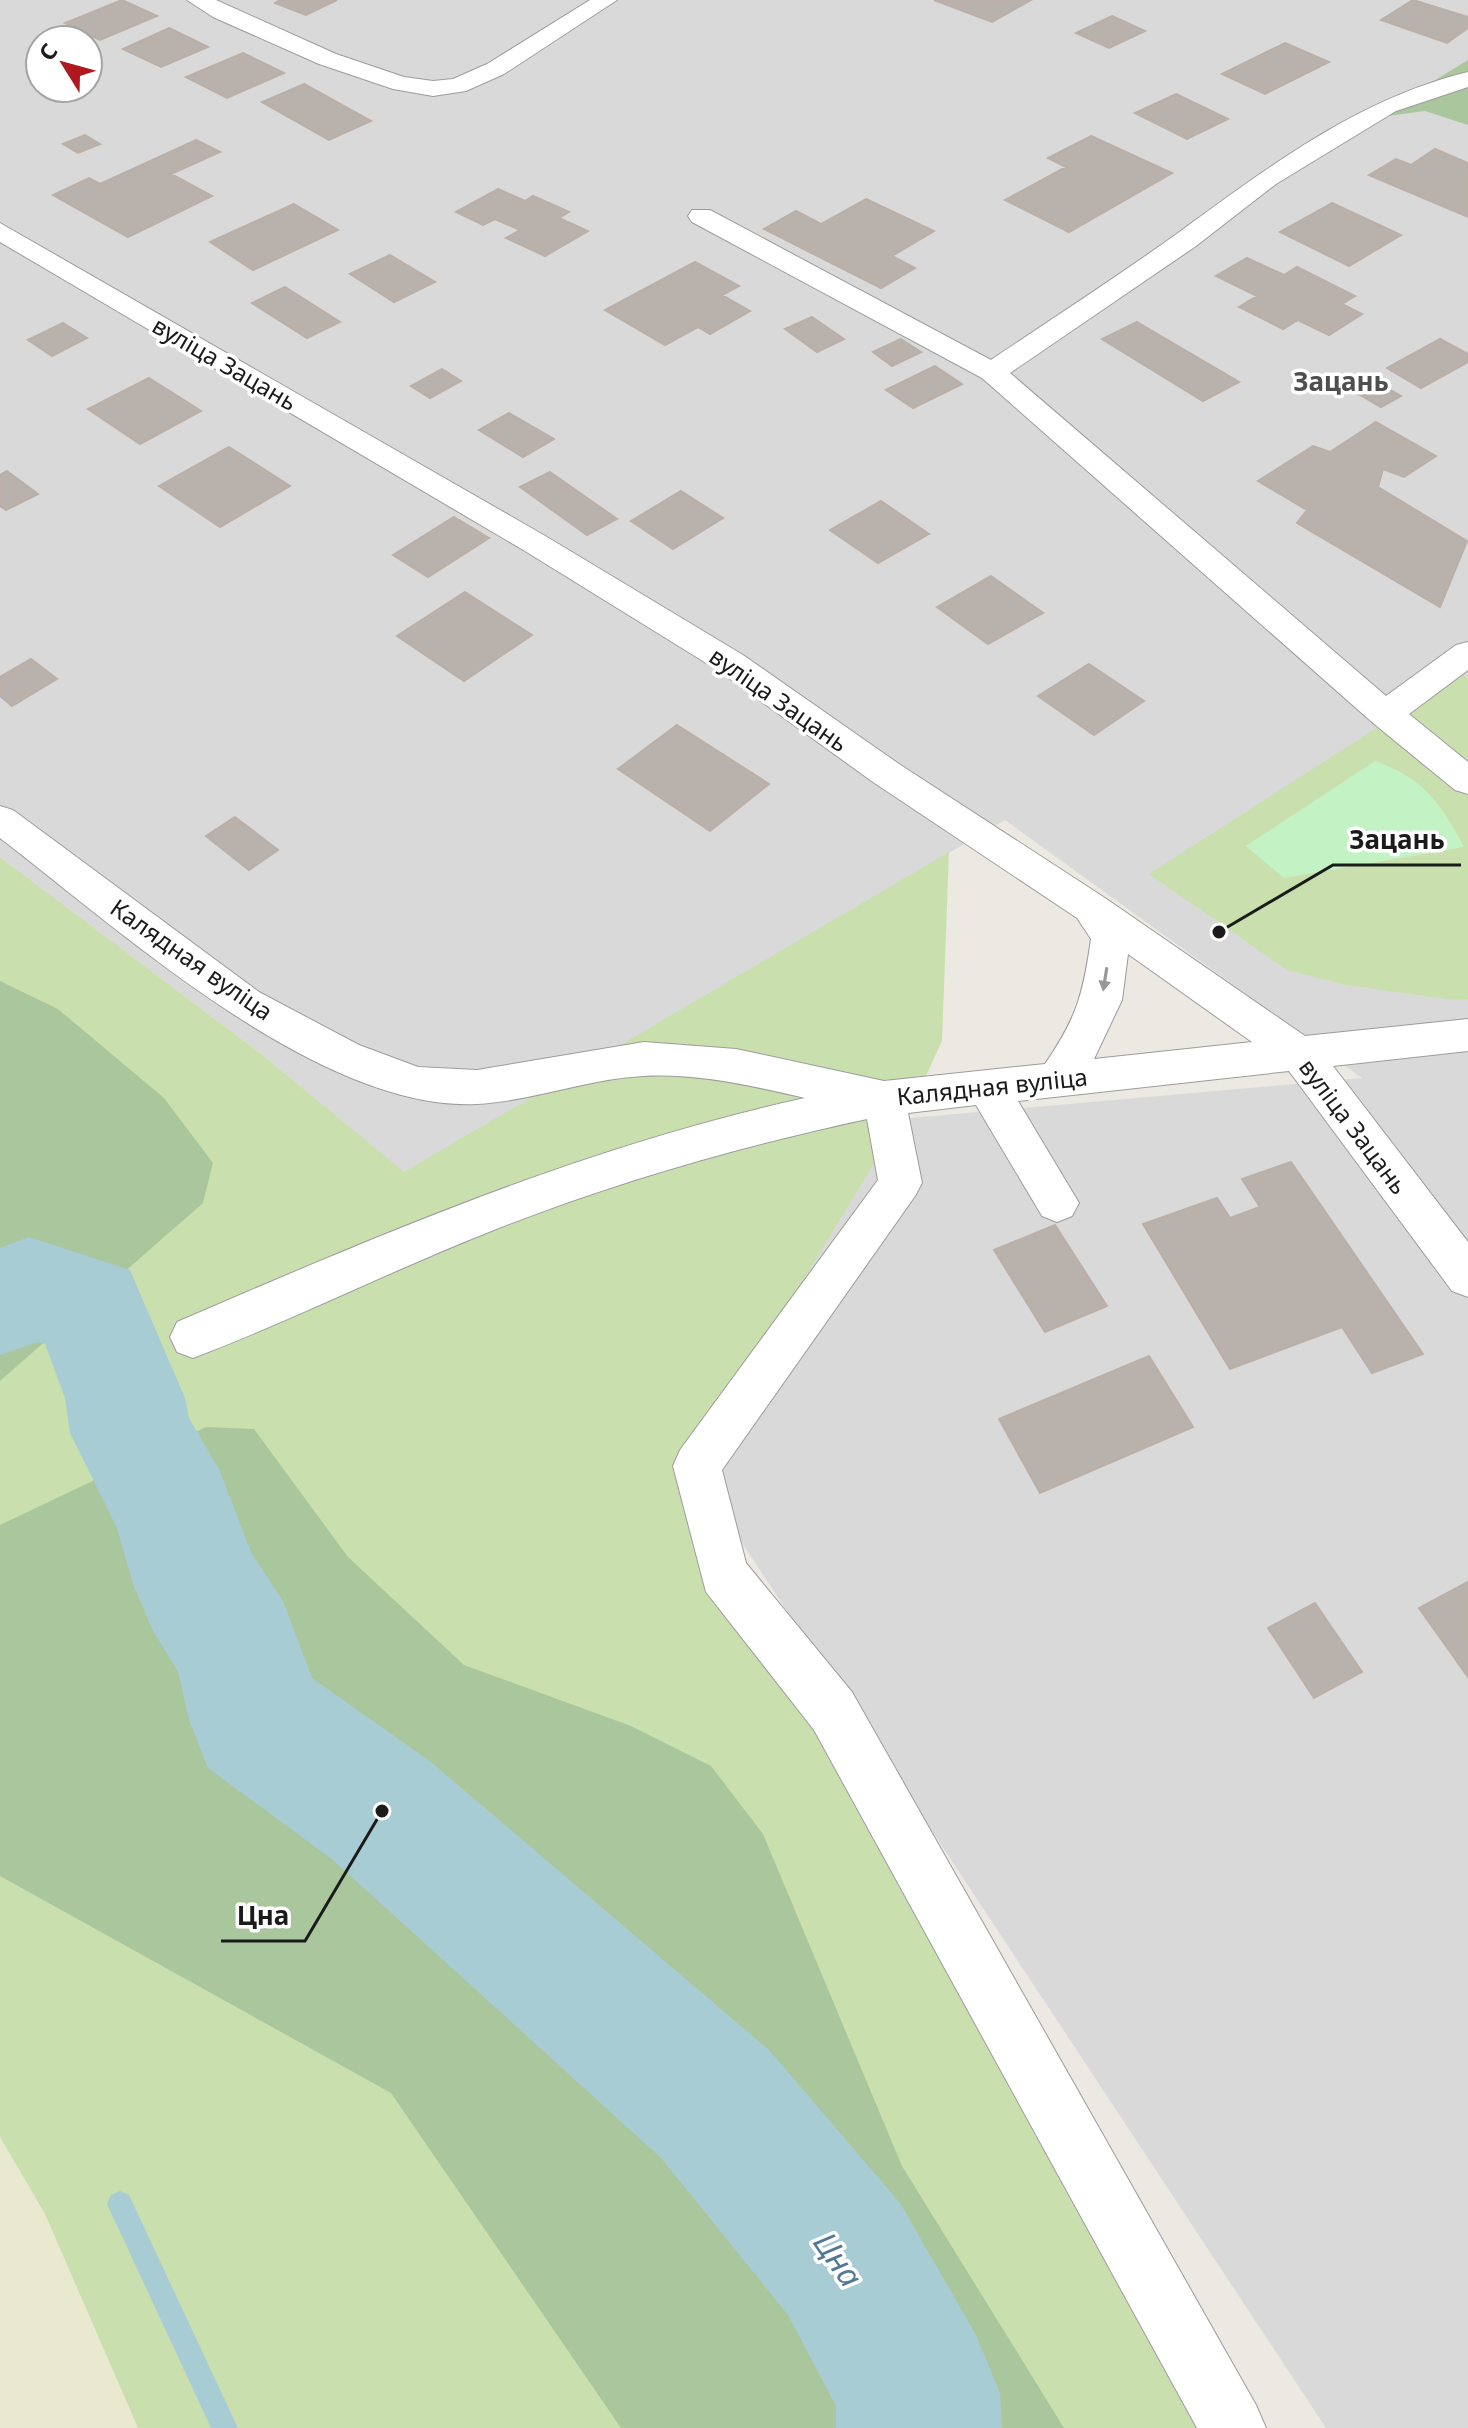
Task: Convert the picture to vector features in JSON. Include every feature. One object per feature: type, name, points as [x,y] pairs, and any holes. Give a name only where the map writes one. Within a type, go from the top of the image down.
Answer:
[{"type":"street","points":[[198,0],[285,42],[352,68],[407,85],[454,87],[507,61],[606,0]]},
{"type":"street","points":[[992,372],[1186,240],[1267,178],[1387,106],[1468,79]]},
{"type":"street","points":[[701,216],[992,372],[1385,714],[1468,781]]},
{"type":"street","name":"вуліца Зацань","points":[[0,231],[536,544],[731,663],[886,773],[1091,908],[1300,1054],[1468,1277]]},
{"type":"street","points":[[1385,714],[1468,653]]},
{"type":"street","name":"Калядная вуліца","points":[[0,819],[245,1003],[344,1057],[416,1084],[477,1087],[644,1059],[736,1066],[884,1098],[1468,1035]]},
{"type":"street","points":[[1058,1078],[1083,1041],[1102,1000],[1111,938],[1091,908]]},
{"type":"street","points":[[987,1086],[1057,1203]]},
{"type":"street","points":[[193,1337],[417,1239],[646,1157],[760,1124],[884,1098],[900,1183],[697,1466],[724,1575],[833,1711],[1233,2428]]},
{"type":"shaded area","points":[[0,0],[1468,0],[1468,2428],[1326,2428],[690,1464],[900,1119],[1362,1078],[1005,820],[404,1173],[260,1053],[0,857]]},
{"type":"green space","points":[[1468,60],[1468,125],[1425,111],[1373,118]]},
{"type":"green space","points":[[1462,673],[1468,680],[1468,999],[1453,1000],[1346,985],[1287,970],[1149,874]]},
{"type":"green space","points":[[1375,761],[1407,776],[1429,794],[1464,847],[1284,878],[1246,846]]},
{"type":"green space","points":[[949,852],[942,1041],[923,1082],[693,1463],[1208,2428],[138,2428],[45,2214],[0,2137],[0,857],[260,1053],[404,1172]]},
{"type":"green space","points":[[0,981],[58,1009],[164,1098],[213,1163],[203,1203],[0,1381]]},
{"type":"green space","points":[[206,1427],[254,1429],[348,1557],[464,1665],[631,1726],[711,1766],[763,1834],[902,2166],[1064,2428],[621,2428],[391,2093],[0,1876],[0,1525]]},
{"type":"green space","points":[[0,2137],[45,2214],[138,2428],[0,2428]]},
{"type":"building","points":[[122,0],[157,16],[104,38],[104,24],[65,23]]},
{"type":"building","points":[[280,0],[337,0],[306,15],[275,3]]},
{"type":"building","points":[[934,0],[1031,0],[992,22]]},
{"type":"building","points":[[1413,0],[1468,17],[1468,28],[1447,43],[1381,20]]},
{"type":"building","points":[[1112,16],[1145,31],[1109,48],[1076,33]]},
{"type":"building","points":[[169,28],[208,47],[161,67],[123,49]]},
{"type":"building","points":[[1285,43],[1329,62],[1265,94],[1222,74]]},
{"type":"building","points":[[243,53],[284,73],[227,98],[186,77]]},
{"type":"building","points":[[304,84],[371,121],[329,140],[262,102]]},
{"type":"building","points":[[1176,94],[1228,119],[1187,139],[1135,113]]},
{"type":"building","points":[[85,135],[100,144],[78,153],[63,144]]},
{"type":"building","points":[[1091,136],[1172,173],[1069,232],[1005,200],[1066,167],[1048,158]]},
{"type":"building","points":[[196,140],[220,152],[171,174],[212,196],[128,237],[53,195],[89,178],[100,184]]},
{"type":"building","points":[[1435,149],[1468,163],[1468,217],[1369,175],[1396,159],[1411,165]]},
{"type":"building","points":[[498,189],[525,201],[533,196],[569,212],[559,218],[588,231],[545,256],[506,238],[520,230],[495,219],[483,225],[456,212]]},
{"type":"building","points":[[866,199],[934,231],[892,256],[915,268],[881,288],[764,229],[796,211],[821,224]]},
{"type":"building","points":[[1332,203],[1401,235],[1349,266],[1280,232]]},
{"type":"building","points":[[294,204],[338,230],[253,270],[210,242]]},
{"type":"building","points":[[390,255],[435,282],[394,302],[350,274]]},
{"type":"building","points":[[1247,258],[1284,275],[1297,267],[1355,296],[1342,304],[1362,314],[1329,335],[1298,320],[1283,329],[1239,307],[1257,296],[1216,276]]},
{"type":"building","points":[[695,262],[739,286],[722,295],[750,311],[710,334],[698,327],[665,345],[605,310]]},
{"type":"building","points":[[285,287],[340,322],[307,338],[252,303]]},
{"type":"building","points":[[812,317],[844,339],[817,352],[785,329]]},
{"type":"building","points":[[1137,322],[1239,382],[1203,401],[1102,339]]},
{"type":"building","points":[[63,323],[87,338],[52,356],[28,340]]},
{"type":"building","points":[[901,339],[921,352],[892,366],[873,352]]},
{"type":"building","points":[[1440,339],[1468,354],[1468,362],[1421,388],[1387,368]]},
{"type":"building","points":[[935,366],[962,384],[913,408],[886,390]]},
{"type":"building","points":[[442,369],[461,381],[430,398],[411,386]]},
{"type":"building","points":[[1362,374],[1401,396],[1381,407],[1343,385]]},
{"type":"building","points":[[149,378],[201,411],[140,444],[88,409]]},
{"type":"building","points":[[509,413],[554,439],[523,457],[479,430]]},
{"type":"building","points":[[1376,422],[1436,456],[1404,477],[1383,469],[1378,487],[1467,541],[1440,607],[1297,523],[1307,510],[1258,481],[1313,446],[1330,452]]},
{"type":"building","points":[[229,447],[290,486],[220,527],[159,486]]},
{"type":"building","points":[[7,471],[38,494],[6,510],[0,506],[0,475]]},
{"type":"building","points":[[550,472],[617,519],[587,535],[520,487]]},
{"type":"building","points":[[681,491],[723,518],[673,549],[631,521]]},
{"type":"building","points":[[881,501],[929,534],[878,563],[830,530]]},
{"type":"building","points":[[454,517],[489,538],[428,577],[393,555]]},
{"type":"building","points":[[991,576],[1043,613],[988,644],[937,607]]},
{"type":"building","points":[[465,592],[532,635],[464,681],[397,636]]},
{"type":"building","points":[[31,659],[57,679],[12,706],[0,696],[0,677]]},
{"type":"building","points":[[1089,664],[1144,701],[1094,735],[1038,696]]},
{"type":"building","points":[[677,725],[769,784],[710,831],[618,769]]},
{"type":"building","points":[[235,817],[278,850],[249,870],[206,836]]},
{"type":"building","points":[[1291,1162],[1423,1354],[1372,1373],[1342,1327],[1230,1369],[1143,1224],[1217,1198],[1230,1218],[1260,1207],[1242,1179]]},
{"type":"building","points":[[1055,1225],[1107,1306],[1045,1332],[994,1250]]},
{"type":"building","points":[[1149,1356],[1193,1427],[1040,1493],[999,1419]]},
{"type":"building","points":[[1468,1582],[1468,1677],[1419,1608]]},
{"type":"building","points":[[1315,1603],[1362,1672],[1314,1698],[1268,1628]]},
{"type":"waterway","name":"Цна","points":[[0,1304],[29,1288],[89,1306],[125,1398],[131,1433],[175,1511],[197,1584],[238,1649],[256,1720],[382,1811],[715,2104],[844,2259],[918,2393],[919,2428]]},
{"type":"waterway","points":[[120,2204],[225,2428]]},
{"type":"place","name":"Зацань","points":[[1219,932]]},
{"type":"place","name":"Цна","points":[[382,1811]]},
{"type":"district","name":"Зацань","points":[[1341,381]]}]
